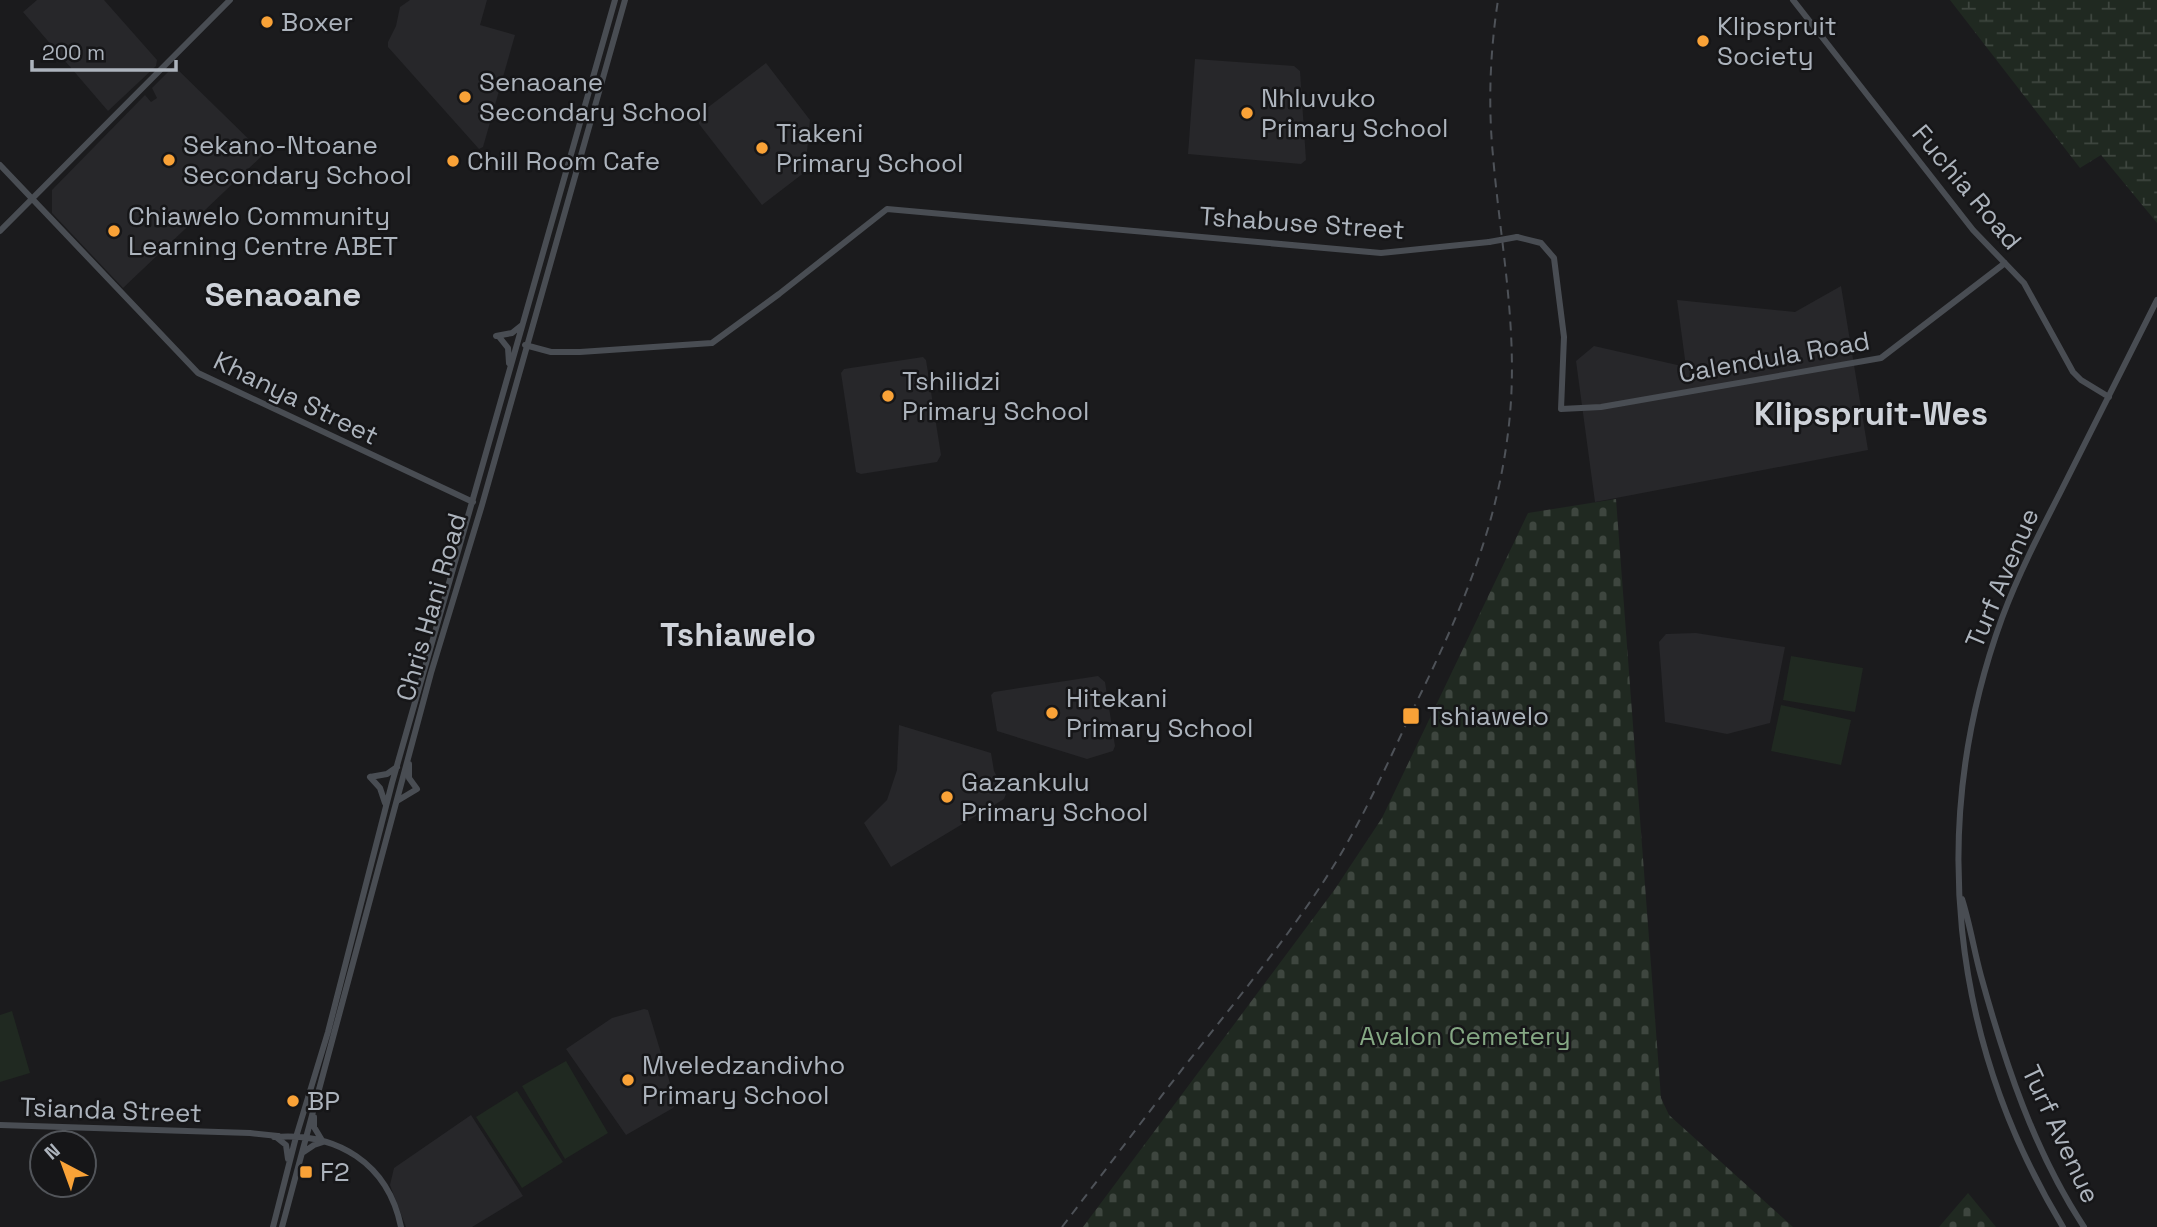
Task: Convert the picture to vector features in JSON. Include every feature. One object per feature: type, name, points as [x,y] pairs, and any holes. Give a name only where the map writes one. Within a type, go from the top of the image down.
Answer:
[{"type":"main road","points":[[0,231],[230,0]]},
{"type":"main road","name":"Chris Hani Road","points":[[273,1227],[296,1137],[328,1032],[386,805],[615,0]]},
{"type":"main road","name":"Chris Hani Road","points":[[282,1227],[412,741],[625,0]]},
{"type":"main road","name":"Fuchia Road","points":[[1793,0],[1973,230],[2027,288],[2073,372],[2109,397]]},
{"type":"main road","name":"Khanya Street","points":[[0,165],[203,377],[482,505]]},
{"type":"main road","name":"Tshabuse Street","points":[[525,345],[551,352],[580,352],[716,341],[887,209],[1381,253],[1517,237],[1541,243],[1554,258],[1564,337],[1561,409]]},
{"type":"main road","name":"Calendula Road","points":[[1561,409],[1601,407],[1881,358],[2005,263]]},
{"type":"main road","name":"Turf Avenue","points":[[2063,1227],[2020,1149],[1985,1054],[1964,960],[1959,910],[1958,841],[1962,793],[1972,722],[1988,660],[2010,597],[2157,300]]},
{"type":"main road","points":[[508,375],[509,354],[498,337],[512,333],[523,324]]},
{"type":"main road","points":[[396,802],[417,789],[409,775],[412,741]]},
{"type":"main road","points":[[386,805],[382,791],[370,777],[387,774],[397,767]]},
{"type":"main road","name":"Turf Avenue","points":[[1960,894],[2009,1069],[2046,1159],[2084,1227]]},
{"type":"main road","points":[[300,1154],[323,1142],[314,1127],[315,1105]]},
{"type":"main road","name":"Tsianda Street","points":[[0,1125],[296,1137],[323,1142],[352,1152],[371,1167],[385,1184],[397,1210],[401,1227]]},
{"type":"main road","points":[[276,1136],[286,1146],[287,1171]]},
{"type":"shaded area","points":[[37,0],[104,0],[157,60],[156,66],[108,111],[23,12]]},
{"type":"shaded area","name":"Senaoane Secondary School","points":[[410,0],[487,0],[480,25],[515,35],[483,147],[479,149],[388,47],[400,7]]},
{"type":"shaded area","name":"Nhluvuko Primary School","points":[[1195,59],[1294,66],[1300,71],[1306,160],[1301,164],[1188,154]]},
{"type":"shaded area","name":"Tiakeni Primary School","points":[[766,63],[810,120],[805,172],[762,205],[699,124],[698,115]]},
{"type":"shaded area","name":"Sekano-Ntoane Secondary School","points":[[174,66],[264,154],[123,288],[52,213],[52,190],[145,95],[151,102],[157,98],[152,88]]},
{"type":"shaded area","points":[[1841,286],[1868,450],[1595,502],[1576,361],[1594,346],[1686,367],[1677,300],[1795,312]]},
{"type":"shaded area","name":"Tshilidzi Primary School","points":[[923,357],[926,360],[941,455],[937,462],[861,474],[856,472],[841,373],[844,369]]},
{"type":"shaded area","points":[[1696,633],[1785,647],[1770,723],[1727,734],[1665,722],[1659,642],[1666,634]]},
{"type":"shaded area","name":"Hitekani Primary School","points":[[1098,676],[1105,682],[1115,746],[1113,751],[1087,759],[997,731],[991,695],[994,692]]},
{"type":"shaded area","name":"Gazankulu Primary School","points":[[899,725],[991,753],[994,771],[1006,794],[1004,799],[891,867],[864,823],[887,800],[897,770]]},
{"type":"shaded area","name":"Mveledzandivho Primary School","points":[[648,1010],[676,1103],[673,1108],[626,1135],[566,1049],[612,1018]]},
{"type":"shaded area","points":[[471,1115],[523,1196],[472,1227],[406,1227],[390,1185],[394,1168]]},
{"type":"green space","points":[[1950,0],[2157,0],[2157,223],[2101,155],[2080,168]]},
{"type":"green space","name":"Avalon Cemetery","points":[[1616,499],[1661,1098],[1669,1115],[1793,1227],[1083,1227],[1335,889],[1382,818],[1528,513]]},
{"type":"green space","points":[[1791,656],[1863,668],[1855,712],[1783,700]]},
{"type":"green space","points":[[1781,705],[1851,720],[1841,765],[1771,751]]},
{"type":"green space","points":[[12,1011],[30,1073],[0,1082],[0,1015]]},
{"type":"green space","points":[[566,1061],[608,1133],[565,1159],[522,1086]]},
{"type":"green space","points":[[517,1091],[563,1162],[522,1188],[476,1117]]},
{"type":"green space","points":[[1968,1193],[1996,1227],[1939,1227]]},
{"type":"railway","points":[[1062,1227],[1270,957],[1336,862],[1370,799],[1439,656],[1469,586],[1501,478],[1511,401],[1509,309],[1491,136],[1492,58],[1498,0]]},
{"type":"place","name":"Boxer","points":[[267,22]]},
{"type":"place","name":"Klipspruit Society","points":[[1703,41]]},
{"type":"place","name":"Senaoane Secondary School","points":[[465,97]]},
{"type":"place","name":"Nhluvuko Primary School","points":[[1247,113]]},
{"type":"place","name":"Tiakeni Primary School","points":[[762,148]]},
{"type":"place","name":"Sekano-Ntoane Secondary School","points":[[169,160]]},
{"type":"place","name":"Chill Room Cafe","points":[[453,161]]},
{"type":"place","name":"Chiawelo Community Learning Centre ABET","points":[[114,231]]},
{"type":"place","name":"Tshilidzi Primary School","points":[[888,396]]},
{"type":"place","name":"Hitekani Primary School","points":[[1052,713]]},
{"type":"place","name":"Tshiawelo","points":[[1411,716]]},
{"type":"place","name":"Gazankulu Primary School","points":[[947,797]]},
{"type":"place","name":"Mveledzandivho Primary School","points":[[628,1080]]},
{"type":"place","name":"BP","points":[[293,1101]]},
{"type":"place","name":"F2","points":[[306,1172]]},
{"type":"district","name":"Senaoane","points":[[283,294]]},
{"type":"district","name":"Klipspruit-Wes","points":[[1871,413]]},
{"type":"district","name":"Tshiawelo","points":[[738,634]]}]
